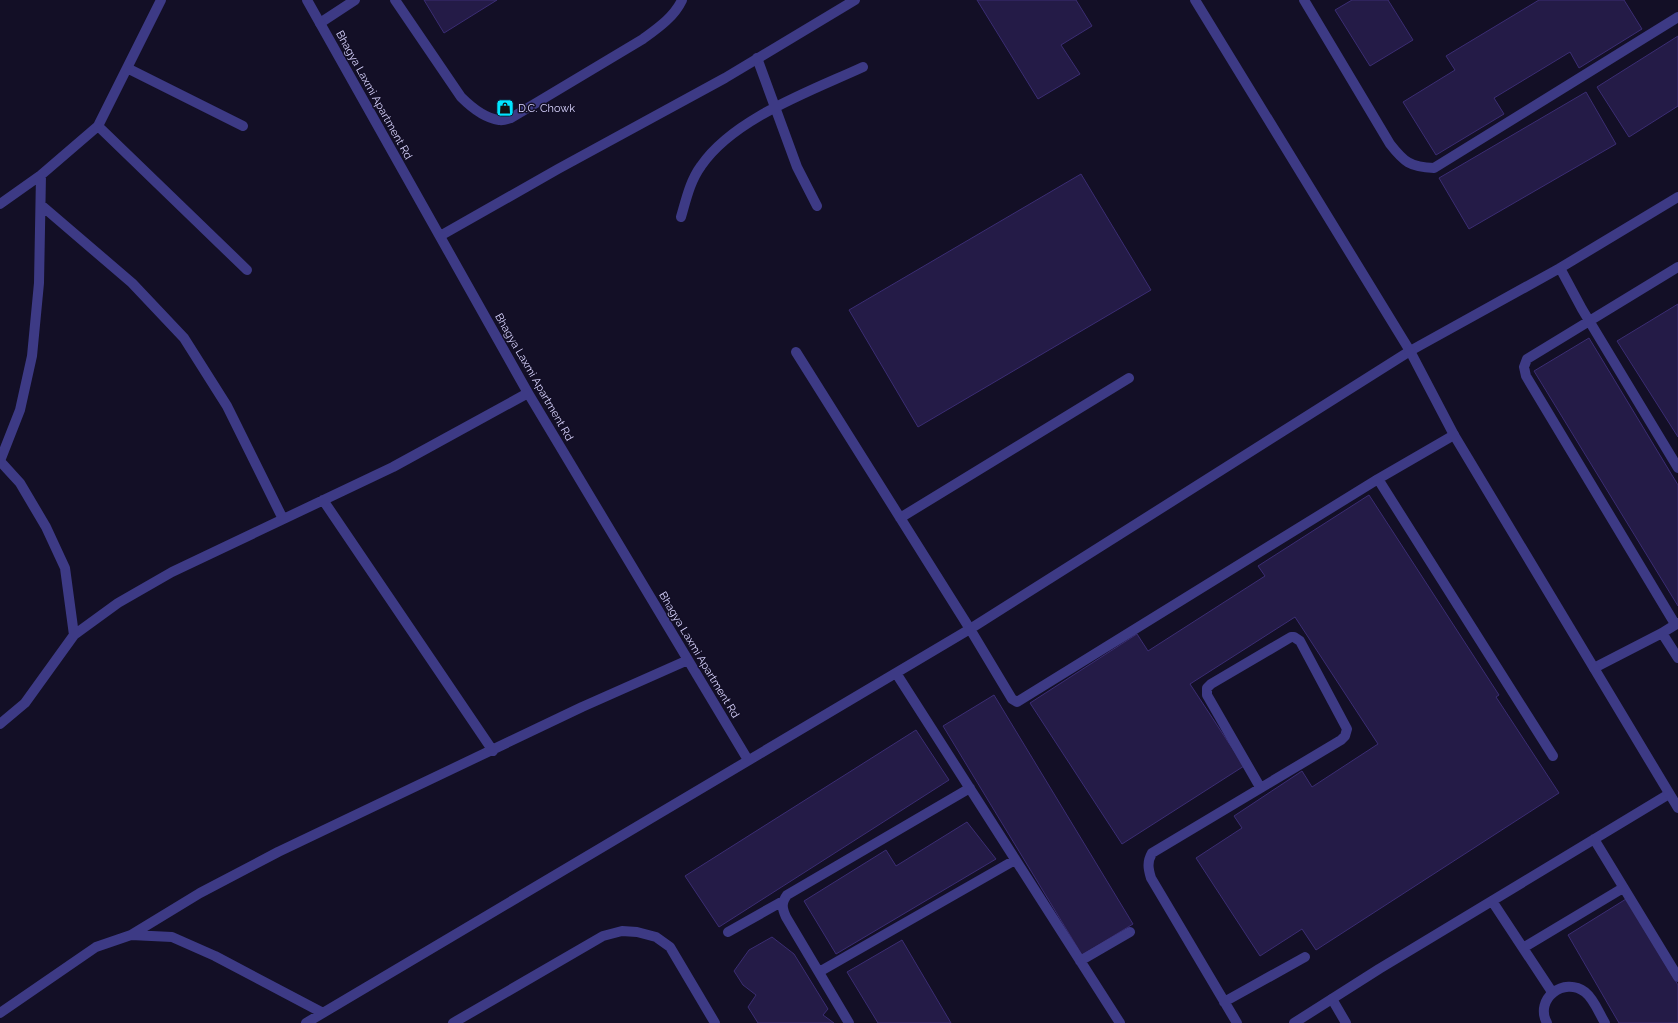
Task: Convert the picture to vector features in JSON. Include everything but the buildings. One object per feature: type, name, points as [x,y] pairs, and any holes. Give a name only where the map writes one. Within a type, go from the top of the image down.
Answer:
[{"type":"street","points":[[0,204],[41,175],[98,126],[161,0]]},
{"type":"street","name":"Bhagya Laxmi Apartment Rd","points":[[307,0],[528,393],[748,760]]},
{"type":"street","points":[[320,23],[356,0]]},
{"type":"street","points":[[395,0],[461,97],[472,107],[488,117],[500,121],[511,118],[643,39],[660,27],[677,10],[682,0]]},
{"type":"street","points":[[440,236],[558,169],[725,78],[855,0]]},
{"type":"street","points":[[1195,0],[1410,351],[1454,435],[1678,808]]},
{"type":"street","points":[[1304,0],[1390,144],[1402,159],[1418,167],[1429,168],[1434,168],[1678,17]]},
{"type":"street","points":[[757,58],[797,167],[817,206]]},
{"type":"street","points":[[681,217],[688,193],[700,167],[727,138],[776,107],[863,67]]},
{"type":"street","points":[[127,68],[243,126]]},
{"type":"street","points":[[98,126],[247,270]]},
{"type":"street","points":[[41,175],[39,283],[32,356],[20,410],[0,461],[20,482],[46,527],[65,568],[74,634]]},
{"type":"street","points":[[306,1023],[970,629],[1410,351],[1560,268],[1678,197]]},
{"type":"street","points":[[41,204],[132,283],[184,338],[227,406],[283,519]]},
{"type":"street","points":[[1594,668],[1662,633],[1677,623],[1526,376],[1524,367],[1527,359],[1678,267]]},
{"type":"street","points":[[1560,268],[1589,321],[1678,467]]},
{"type":"street","points":[[796,352],[970,629],[1012,699],[1017,702],[1378,479],[1454,435]]},
{"type":"street","points":[[900,518],[1129,378]]},
{"type":"street","points":[[0,724],[25,703],[74,634],[118,603],[172,572],[393,467],[528,393]]},
{"type":"street","points":[[1378,479],[1553,756]]},
{"type":"street","points":[[323,500],[493,750]]},
{"type":"street","points":[[1662,633],[1678,658]]},
{"type":"street","points":[[1237,1023],[1151,878],[1148,869],[1149,859],[1152,853],[1260,787],[1341,740],[1347,732],[1347,729],[1300,641],[1294,637],[1291,637],[1211,684],[1207,688],[1207,695],[1260,787]]},
{"type":"street","points":[[0,1013],[96,947],[131,935],[200,893],[278,852],[582,707],[688,660]]},
{"type":"street","points":[[896,673],[1120,1023]]},
{"type":"street","points":[[849,1023],[786,917],[782,908],[783,901],[787,895],[970,788]]},
{"type":"street","points":[[1294,1023],[1379,969],[1669,794]]},
{"type":"street","points":[[1594,839],[1678,977]]},
{"type":"street","points":[[819,972],[1015,860]]},
{"type":"street","points":[[1523,948],[1623,888]]},
{"type":"street","points":[[728,932],[783,901]]},
{"type":"street","points":[[1492,901],[1552,992]]},
{"type":"street","points":[[453,1023],[603,936],[622,931],[637,932],[656,937],[670,947],[715,1023]]},
{"type":"street","points":[[1080,960],[1130,932]]},
{"type":"street","points":[[131,935],[172,937],[216,956],[323,1013]]},
{"type":"street","points":[[1224,1002],[1305,957]]},
{"type":"street","points":[[1547,1023],[1544,1010],[1546,1000],[1552,992],[1568,986],[1579,988],[1585,992],[1591,999],[1605,1023]]},
{"type":"street","points":[[1332,999],[1346,1023]]},
{"type":"place","name":"D.C. Chowk","points":[[505,108]]}]
